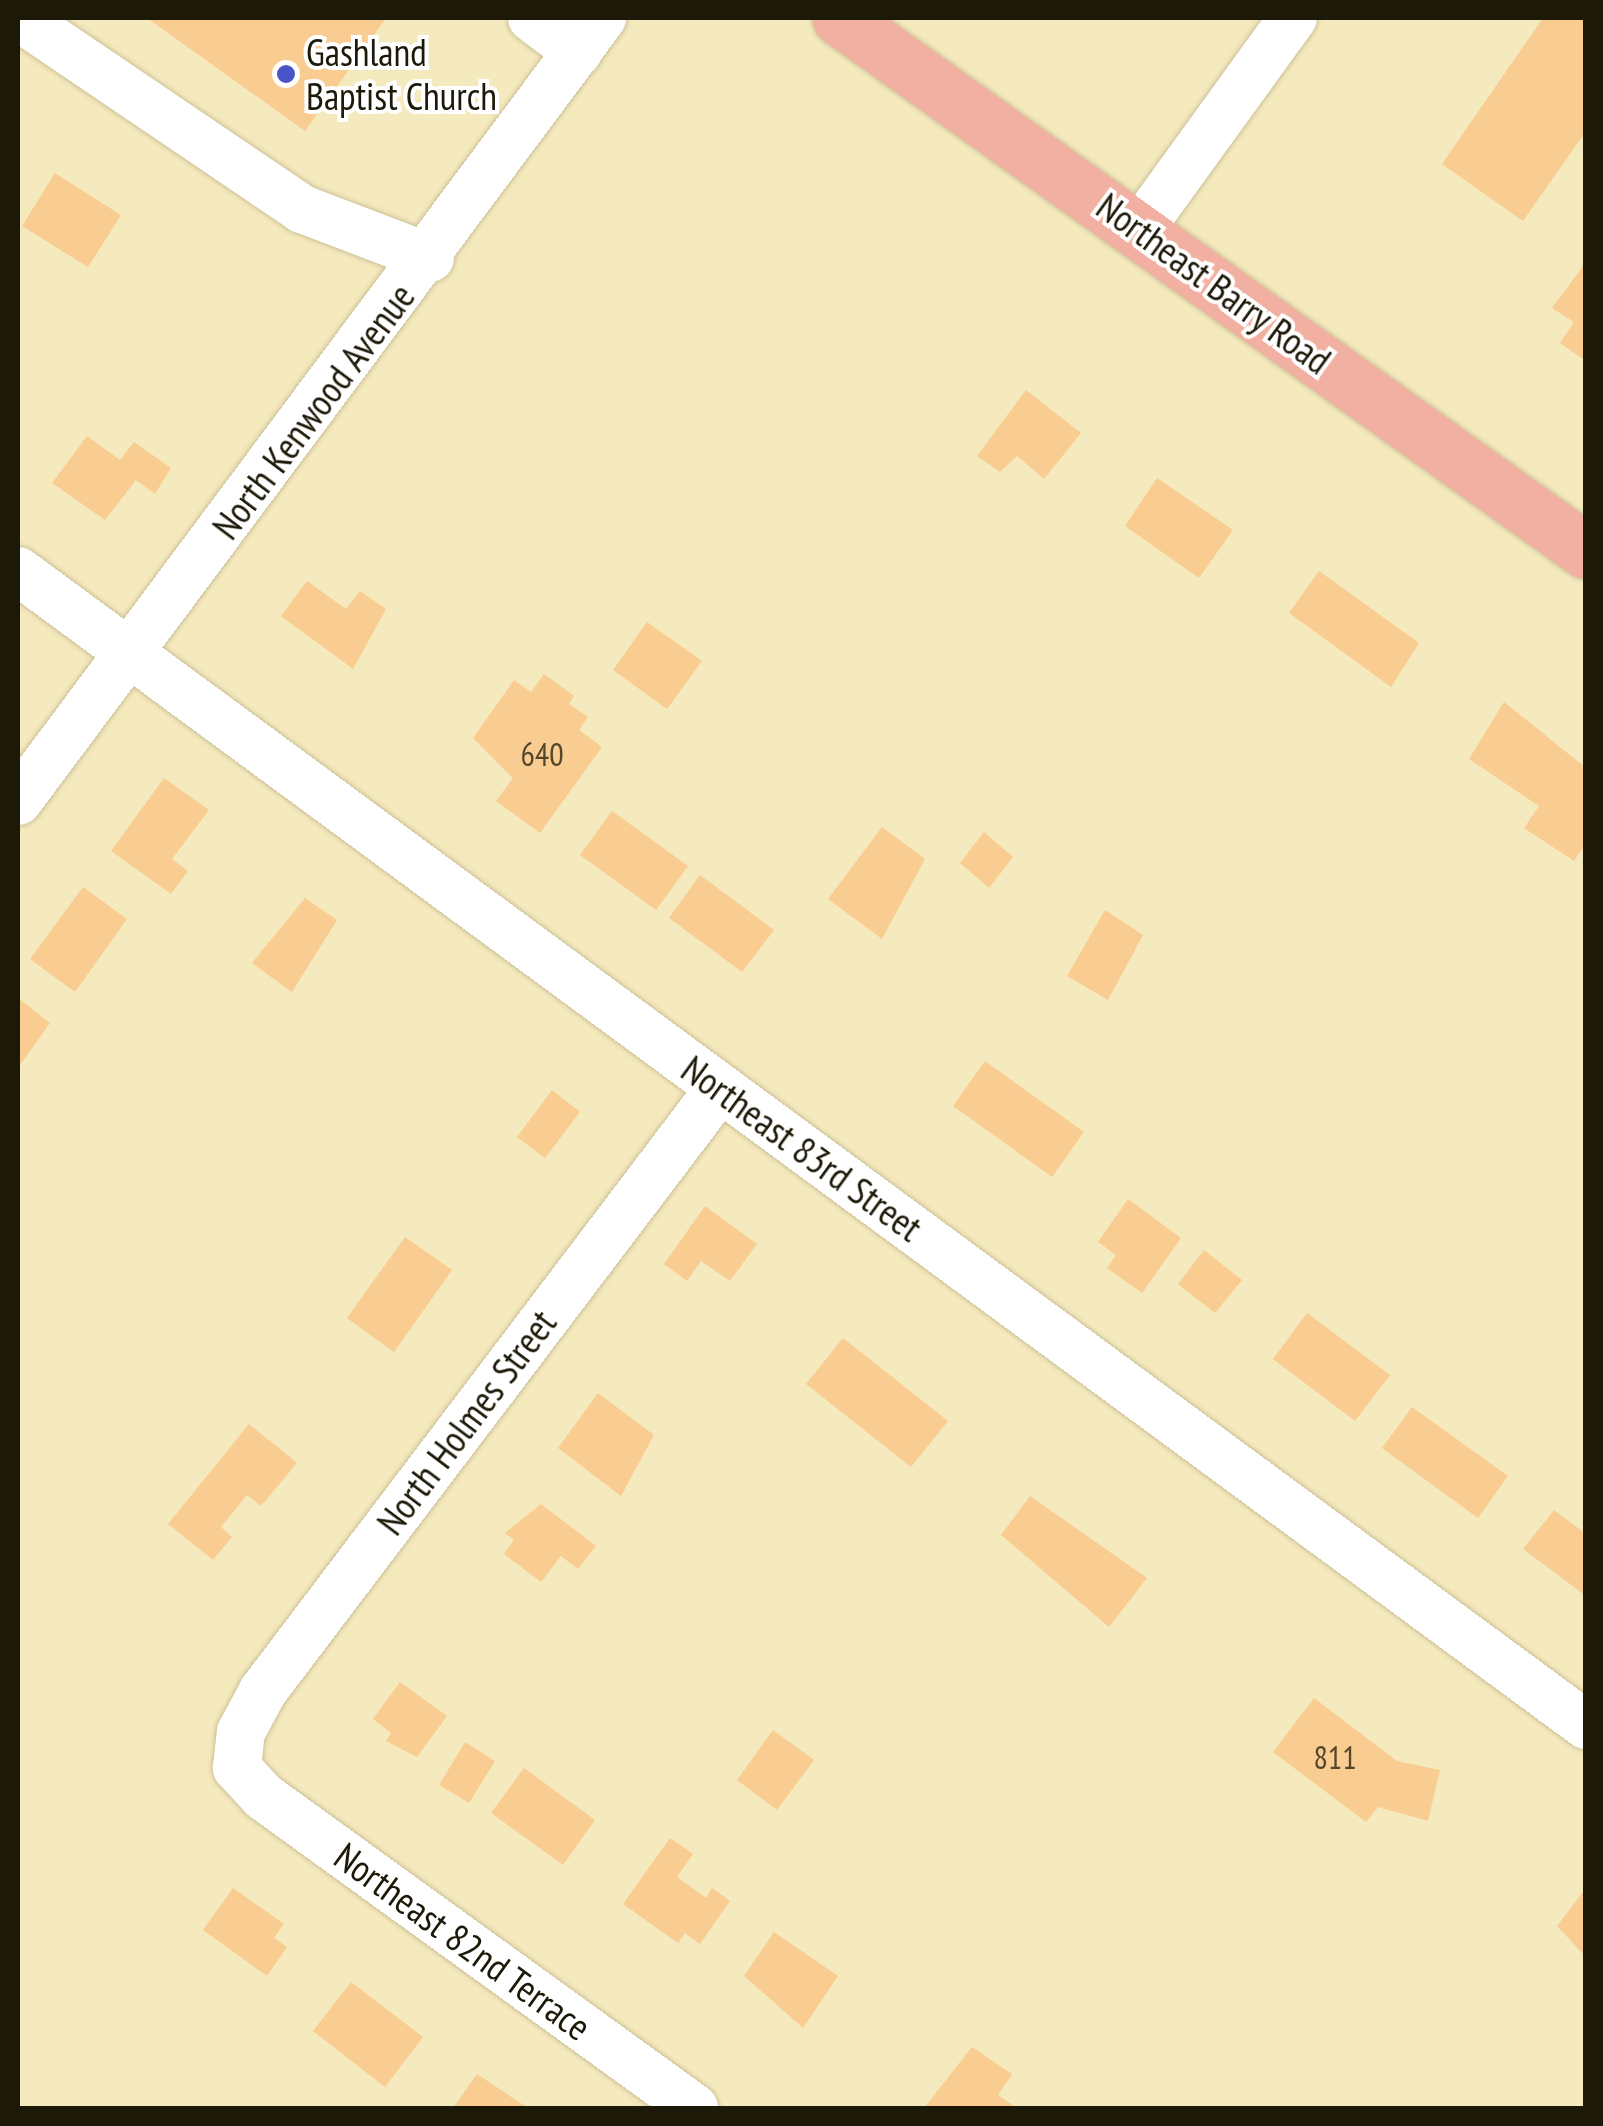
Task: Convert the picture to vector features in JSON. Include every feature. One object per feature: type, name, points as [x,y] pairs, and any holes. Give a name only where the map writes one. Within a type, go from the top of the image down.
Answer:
[{"type":"main road","name":"Northeast Barry Road","points":[[840,18],[1140,228],[1586,551]]},
{"type":"street","points":[[20,18],[302,209],[430,258]]},
{"type":"street","points":[[532,18],[590,35]]},
{"type":"street","points":[[1140,228],[1293,18]]},
{"type":"street","name":"North Kenwood Avenue","points":[[18,801],[430,258],[590,35]]},
{"type":"street","name":"Northeast 83rd Street","points":[[18,571],[1586,1725]]},
{"type":"street","name":"North Holmes Street","points":[[238,1768],[241,1732],[263,1690],[720,1088]]},
{"type":"street","name":"Northeast 82nd Terrace","points":[[238,1768],[264,1797],[694,2108]]},
{"type":"building","name":"Gashland Baptist Church","points":[[147,18],[386,18],[305,131]]},
{"type":"building","points":[[1543,18],[1586,18],[1586,131],[1523,221],[1442,164]]},
{"type":"building","points":[[55,173],[121,215],[88,267],[22,226]]},
{"type":"building","points":[[1586,262],[1586,361],[1560,343],[1574,322],[1552,308]]},
{"type":"building","points":[[1026,390],[1081,433],[1044,479],[1017,456],[1000,472],[977,456]]},
{"type":"building","points":[[87,436],[120,460],[134,442],[171,468],[155,494],[136,480],[105,520],[52,483]]},
{"type":"building","points":[[1157,478],[1233,530],[1199,578],[1125,526]]},
{"type":"building","points":[[1319,571],[1419,643],[1391,687],[1289,613]]},
{"type":"building","points":[[307,581],[346,609],[360,591],[386,609],[353,669],[281,616]]},
{"type":"building","points":[[647,622],[702,661],[667,709],[613,670]]},
{"type":"building","points":[[544,674],[574,696],[569,704],[588,717],[579,730],[602,747],[540,833],[496,801],[513,778],[473,738],[514,680],[531,692]]},
{"type":"building","points":[[1504,702],[1586,768],[1586,843],[1574,861],[1524,828],[1539,806],[1469,759]]},
{"type":"building","points":[[164,778],[209,810],[172,859],[188,871],[171,894],[111,851]]},
{"type":"building","points":[[612,811],[688,866],[656,910],[580,855]]},
{"type":"building","points":[[882,827],[925,859],[882,939],[828,899]]},
{"type":"building","points":[[984,832],[1013,857],[989,888],[960,863]]},
{"type":"building","points":[[700,875],[774,930],[742,972],[669,918]]},
{"type":"building","points":[[83,887],[127,919],[75,992],[30,959]]},
{"type":"building","points":[[305,898],[337,920],[292,992],[252,963]]},
{"type":"building","points":[[1105,910],[1143,935],[1108,1000],[1067,976]]},
{"type":"building","points":[[18,998],[50,1023],[18,1068]]},
{"type":"building","points":[[985,1061],[1084,1132],[1052,1177],[953,1106]]},
{"type":"building","points":[[552,1090],[580,1112],[545,1158],[517,1137]]},
{"type":"building","points":[[1128,1199],[1181,1238],[1142,1293],[1107,1268],[1116,1255],[1098,1242]]},
{"type":"building","points":[[705,1206],[757,1244],[730,1281],[701,1261],[687,1281],[664,1264]]},
{"type":"building","points":[[405,1237],[452,1270],[394,1352],[347,1318]]},
{"type":"building","points":[[1204,1250],[1242,1280],[1215,1313],[1178,1284]]},
{"type":"building","points":[[1307,1313],[1390,1375],[1355,1421],[1273,1359]]},
{"type":"building","points":[[843,1338],[948,1421],[911,1467],[806,1384]]},
{"type":"building","points":[[598,1393],[654,1435],[621,1496],[558,1448]]},
{"type":"building","points":[[1412,1407],[1508,1476],[1478,1518],[1382,1448]]},
{"type":"building","points":[[249,1424],[297,1463],[261,1506],[247,1495],[221,1527],[232,1537],[213,1560],[168,1524]]},
{"type":"building","points":[[1030,1496],[1147,1578],[1109,1627],[1001,1535]]},
{"type":"building","points":[[541,1504],[596,1546],[578,1569],[561,1556],[541,1582],[504,1554],[514,1540],[505,1533]]},
{"type":"building","points":[[1554,1510],[1586,1534],[1586,1596],[1523,1549]]},
{"type":"building","points":[[400,1682],[447,1716],[417,1757],[386,1741],[391,1733],[373,1719]]},
{"type":"building","points":[[1314,1698],[1397,1761],[1440,1770],[1428,1821],[1378,1807],[1366,1822],[1273,1752]]},
{"type":"building","points":[[773,1730],[814,1760],[777,1810],[737,1780]]},
{"type":"building","points":[[465,1742],[495,1761],[469,1803],[439,1785]]},
{"type":"building","points":[[524,1768],[595,1820],[563,1865],[491,1813]]},
{"type":"building","points":[[670,1838],[693,1854],[677,1877],[706,1898],[712,1888],[730,1901],[700,1944],[685,1933],[678,1943],[623,1904]]},
{"type":"building","points":[[233,1888],[284,1924],[274,1938],[287,1947],[267,1976],[203,1930]]},
{"type":"building","points":[[1586,1888],[1586,1957],[1557,1926]]},
{"type":"building","points":[[774,1932],[838,1976],[803,2028],[744,1976]]},
{"type":"building","points":[[351,1982],[423,2037],[385,2087],[313,2031]]},
{"type":"building","points":[[972,2047],[1012,2074],[998,2095],[1017,2108],[924,2108]]},
{"type":"building","points":[[477,2074],[528,2108],[453,2108]]},
{"type":"place","name":"Gashland Baptist Church","points":[[286,74]]}]
